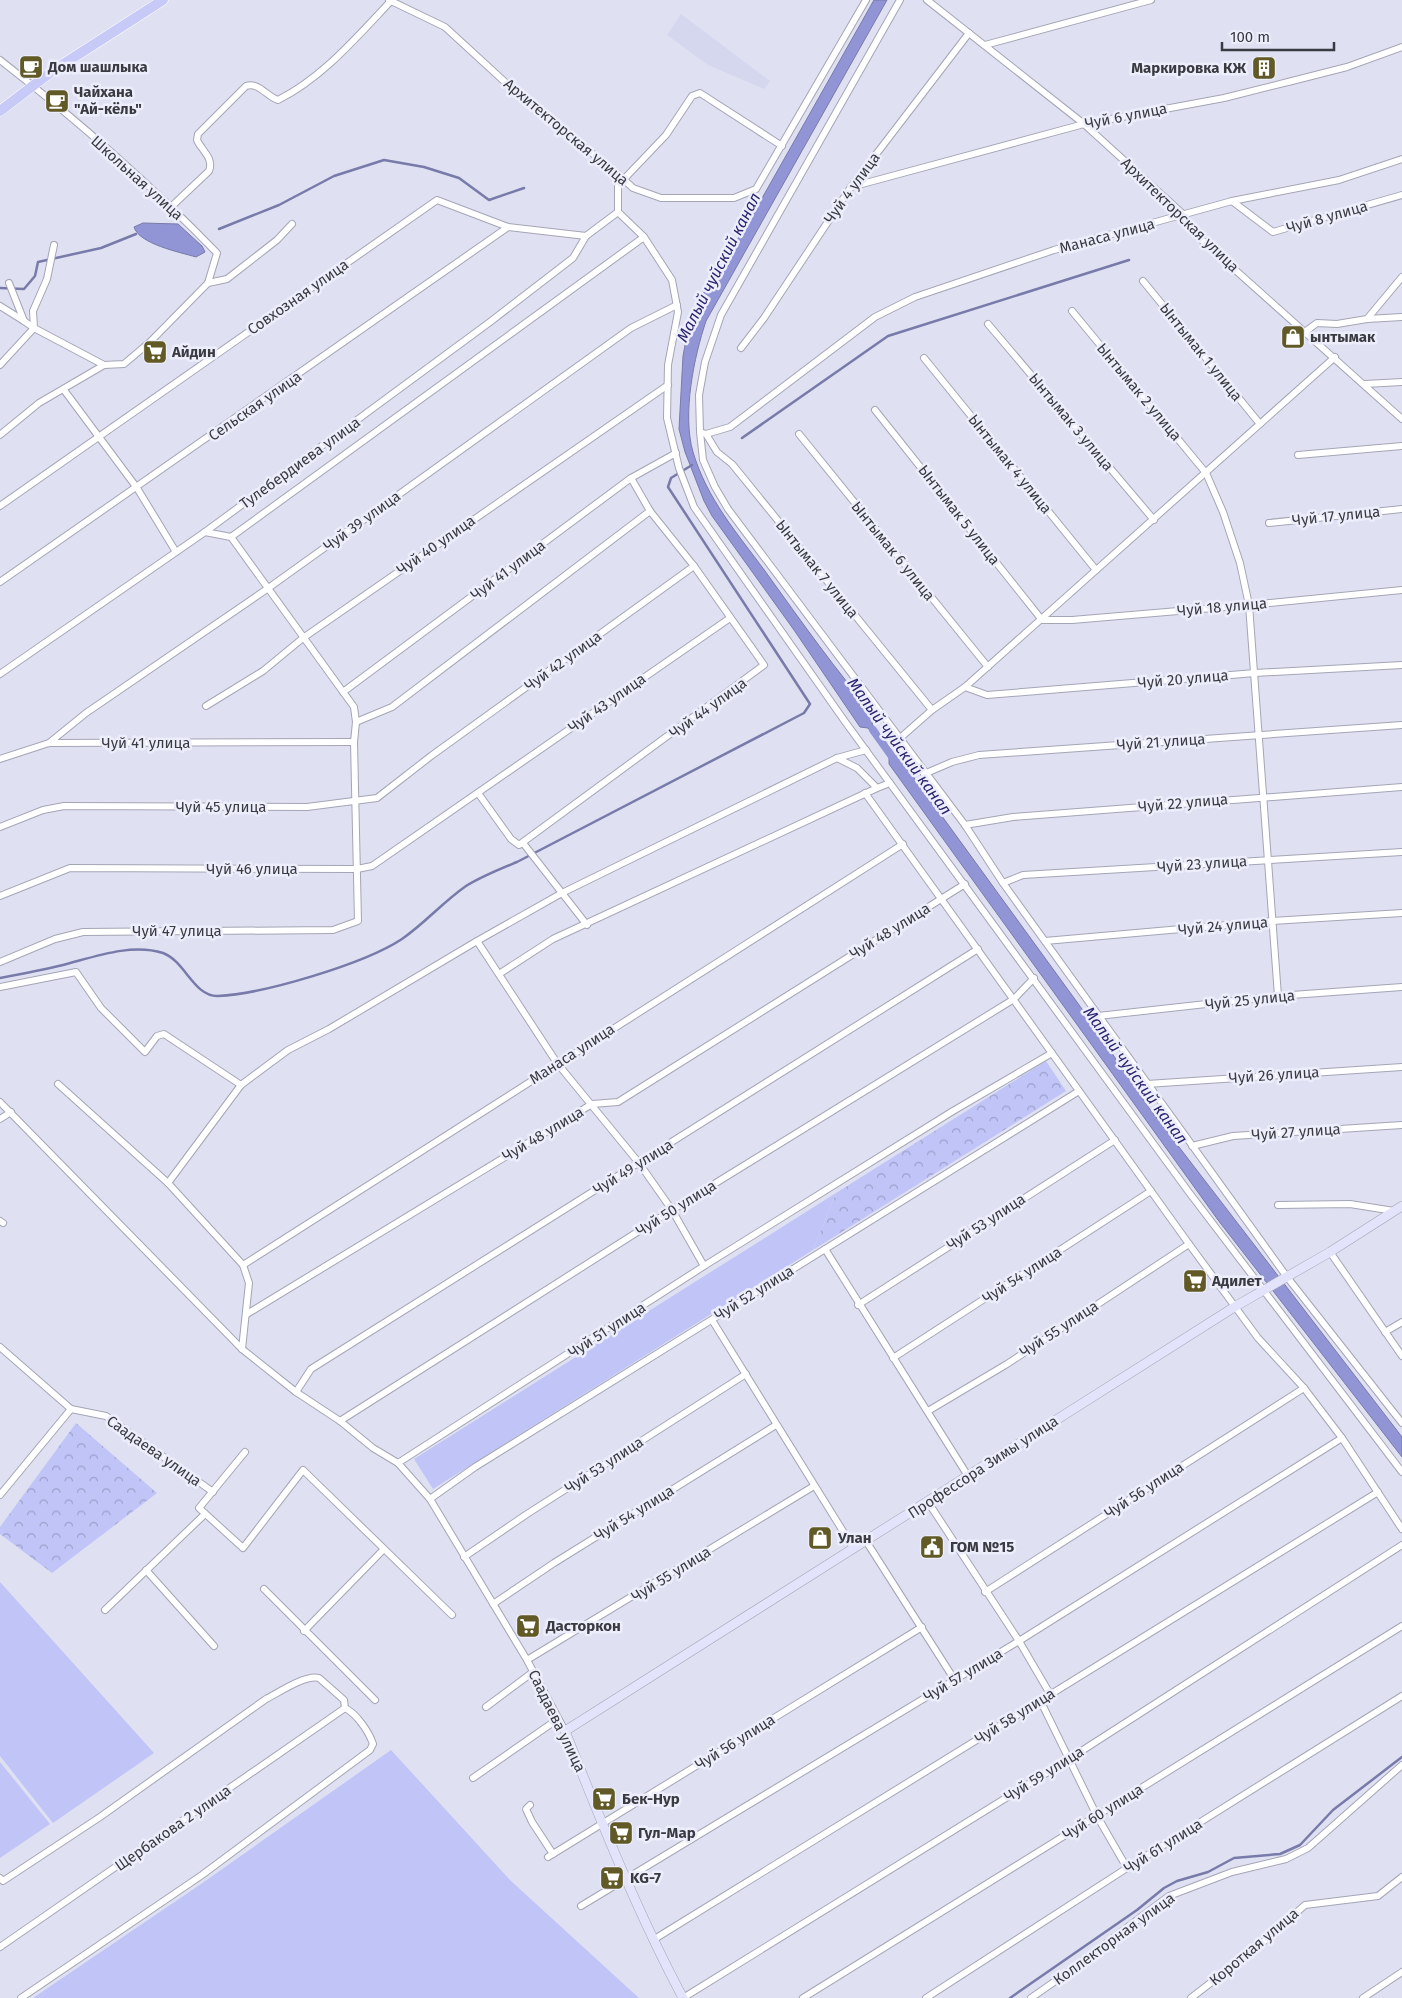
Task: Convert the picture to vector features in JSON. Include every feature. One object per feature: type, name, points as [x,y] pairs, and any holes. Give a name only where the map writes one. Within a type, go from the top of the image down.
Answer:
[{"type":"main road","points":[[0,111],[32,85],[163,0]]},
{"type":"street","name":"Архитекторская улица","points":[[389,1],[445,26],[517,93],[633,188],[661,198],[734,198],[756,189],[866,0]]},
{"type":"street","points":[[900,0],[721,315],[705,362],[699,395],[703,433],[703,460],[715,487],[728,509],[924,774],[965,825],[1044,941],[1287,1277],[1402,1423]]},
{"type":"street","name":"Архитекторская улица","points":[[927,0],[1084,124],[1184,215],[1196,234],[1306,330],[1402,418]]},
{"type":"street","points":[[985,45],[1151,0]]},
{"type":"street","points":[[172,206],[208,172],[211,165],[210,159],[197,140],[198,134],[246,86],[252,84],[258,86],[269,97],[278,100],[290,94],[345,50],[389,1]]},
{"type":"street","name":"Чуй 4 улица","points":[[740,348],[764,318],[851,187],[969,33]]},
{"type":"street","name":"Чуй 6 улица","points":[[851,187],[1084,124],[1224,98],[1347,67],[1402,47]]},
{"type":"street","name":"Школьная улица","points":[[0,60],[32,85],[172,206],[217,253],[208,283]]},
{"type":"street","points":[[624,180],[666,135],[692,96],[700,93],[782,146]]},
{"type":"street","name":"Манаса улица","points":[[703,433],[730,427],[875,317],[915,297],[1054,250],[1232,201],[1339,180],[1402,159]]},
{"type":"street","points":[[618,174],[618,212],[644,237],[672,280],[678,312],[668,365],[667,418],[676,453],[694,507],[866,750],[966,884],[1188,1191],[1402,1472]]},
{"type":"street","name":"Чуй 8 улица","points":[[1232,201],[1273,232],[1402,195]]},
{"type":"street","name":"Совхозная улица","points":[[0,506],[437,200],[508,227],[586,236]]},
{"type":"street","points":[[586,236],[618,212]]},
{"type":"street","points":[[0,435],[40,403],[104,365],[124,364],[150,342],[208,283],[227,279],[277,240],[292,224]]},
{"type":"street","name":"Сельская улица","points":[[0,582],[508,227]]},
{"type":"street","name":"Тулебердиева улица","points":[[0,674],[205,532],[557,272],[573,258],[586,236]]},
{"type":"street","points":[[231,537],[644,237]]},
{"type":"street","points":[[0,365],[34,328],[33,310],[47,279],[54,245]]},
{"type":"street","points":[[1367,319],[1402,277]]},
{"type":"street","name":"Ынтымак 1 улица","points":[[1143,281],[1260,424]]},
{"type":"street","points":[[9,283],[24,321]]},
{"type":"street","name":"Чуй 39 улица","points":[[50,743],[86,713],[267,589],[631,328],[677,305]]},
{"type":"street","points":[[0,306],[34,328],[104,365]]},
{"type":"street","name":"Ынтымак 2 улица","points":[[1072,312],[1206,473],[1223,512],[1240,563],[1249,605],[1278,996]]},
{"type":"street","points":[[1306,330],[1317,323],[1337,324],[1402,316]]},
{"type":"street","name":"Ынтымак 3 улица","points":[[988,324],[1154,520]]},
{"type":"street","points":[[899,739],[932,710],[965,687],[1042,620],[1335,357]]},
{"type":"street","name":"Ынтымак 4 улица","points":[[924,358],[1096,570]]},
{"type":"street","points":[[1365,384],[1402,382]]},
{"type":"street","name":"Чуй 40 улица","points":[[206,706],[263,671],[303,638],[668,384]]},
{"type":"street","points":[[64,390],[137,488],[176,552]]},
{"type":"street","name":"Ынтымак 5 улица","points":[[875,410],[1042,620]]},
{"type":"street","name":"Ынтымак 7 улица","points":[[703,433],[712,446],[732,464],[932,710]]},
{"type":"street","name":"Ынтымак 6 улица","points":[[798,434],[988,667]]},
{"type":"street","points":[[1298,455],[1402,446]]},
{"type":"street","name":"Чуй 41 улица","points":[[343,692],[631,478],[676,453]]},
{"type":"street","name":"Чуй 44 улица","points":[[523,843],[760,670],[764,665],[694,566],[650,511],[631,478]]},
{"type":"street","name":"Чуй 17 улица","points":[[1269,522],[1402,509]]},
{"type":"street","points":[[356,722],[392,707],[650,511]]},
{"type":"street","points":[[205,532],[231,537],[354,707],[356,722],[354,742],[357,869]]},
{"type":"street","name":"Чуй 42 улица","points":[[431,756],[694,566]]},
{"type":"street","name":"Чуй 18 улица","points":[[1042,620],[1072,620],[1402,590]]},
{"type":"street","name":"Чуй 43 улица","points":[[484,789],[730,618]]},
{"type":"street","name":"Чуй 20 улица","points":[[965,687],[987,694],[1254,673],[1402,665]]},
{"type":"street","name":"Чуй 21 улица","points":[[924,774],[952,762],[980,755],[1402,724]]},
{"type":"street","name":"Чуй 41 улица","points":[[0,759],[50,743],[354,742]]},
{"type":"street","points":[[168,1183],[241,1085],[288,1050],[330,1029],[477,941],[562,893],[837,758],[866,750]]},
{"type":"street","name":"Чуй 45 улица","points":[[0,827],[43,810],[64,806],[307,808],[376,798],[431,756]]},
{"type":"street","points":[[837,758],[856,768],[877,788]]},
{"type":"street","points":[[499,974],[554,939],[890,783]]},
{"type":"street","name":"Чуй 22 улица","points":[[965,825],[1013,817],[1402,787]]},
{"type":"street","name":"Чуй 46 улица","points":[[0,896],[70,868],[357,869],[372,866],[484,789]]},
{"type":"street","points":[[478,793],[512,839],[519,845],[523,843],[587,925]]},
{"type":"street","points":[[866,793],[1258,1338],[1304,1388],[1342,1438],[1402,1529]]},
{"type":"street","name":"Манаса улица","points":[[243,1265],[903,844]]},
{"type":"street","name":"Чуй 23 улица","points":[[1003,883],[1024,875],[1402,852]]},
{"type":"street","name":"Чуй 47 улица","points":[[0,962],[55,939],[83,932],[334,930],[358,921],[357,869]]},
{"type":"street","name":"Чуй 48 улица","points":[[247,1314],[592,1104],[618,1102],[966,884]]},
{"type":"street","name":"Чуй 24 улица","points":[[1044,941],[1272,921],[1402,914]]},
{"type":"street","points":[[477,941],[557,1063],[592,1104],[672,1210],[704,1266]]},
{"type":"street","name":"Чуй 49 улица","points":[[296,1392],[311,1369],[978,949]]},
{"type":"street","points":[[0,987],[76,972],[101,1008],[145,1052],[158,1036],[164,1034],[241,1085]]},
{"type":"street","name":"Чуй 50 улица","points":[[340,1421],[672,1210],[1014,998],[1034,978]]},
{"type":"street","name":"Чуй 25 улица","points":[[1098,1016],[1278,996],[1402,988]]},
{"type":"street","name":"Чуй 51 улица","points":[[398,1463],[704,1266],[817,1198],[953,1111],[1052,1053]]},
{"type":"street","name":"Чуй 26 улица","points":[[1146,1084],[1402,1067]]},
{"type":"street","points":[[58,1084],[168,1183],[243,1265],[249,1283],[242,1349]]},
{"type":"street","name":"Чуй 52 улица","points":[[430,1499],[474,1467],[1079,1091]]},
{"type":"street","name":"Саадаева улица","points":[[0,1102],[242,1349],[296,1392],[340,1421],[373,1448],[398,1463],[430,1499],[527,1660],[558,1719],[626,1880],[653,1940],[683,1998]]},
{"type":"street","points":[[0,1119],[11,1112]]},
{"type":"street","name":"Чуй 27 улица","points":[[1192,1146],[1233,1136],[1402,1125]]},
{"type":"street","name":"Чуй 53 улица","points":[[858,1305],[1115,1140]]},
{"type":"street","name":"Чуй 54 улица","points":[[893,1358],[1151,1191]]},
{"type":"street","points":[[1278,1205],[1350,1204],[1398,1208]]},
{"type":"street","name":"Профессора Зимы улица","points":[[564,1731],[1236,1306],[1330,1252],[1398,1208]]},
{"type":"street","name":"Чуй 55 улица","points":[[928,1411],[1007,1364],[1189,1244]]},
{"type":"street","points":[[825,1249],[858,1305],[928,1411],[968,1476]]},
{"type":"street","points":[[1330,1252],[1402,1356]]},
{"type":"street","points":[[712,1320],[854,1549]]},
{"type":"street","points":[[1385,1332],[1402,1322]]},
{"type":"street","name":"Саадаева улица","points":[[0,1347],[71,1409],[106,1416],[213,1492],[199,1508],[205,1514]]},
{"type":"street","name":"Чуй 53 улица","points":[[464,1557],[527,1514],[746,1374]]},
{"type":"street","name":"Чуй 56 улица","points":[[985,1592],[1304,1388]]},
{"type":"street","points":[[0,1495],[71,1409]]},
{"type":"street","name":"Чуй 54 улица","points":[[494,1604],[554,1563],[776,1425]]},
{"type":"street","name":"Чуй 57 улица","points":[[581,1906],[1019,1641],[1342,1438]]},
{"type":"street","points":[[213,1492],[246,1452]]},
{"type":"street","points":[[105,1610],[205,1514],[243,1548],[303,1470],[452,1615]]},
{"type":"street","name":"Чуй 55 улица","points":[[527,1660],[814,1486]]},
{"type":"street","name":"Чуй 58 улица","points":[[653,1940],[1378,1492]]},
{"type":"street","points":[[928,1502],[985,1592],[1019,1641],[1050,1694]]},
{"type":"street","points":[[866,1541],[954,1680]]},
{"type":"street","name":"Чуй 59 улица","points":[[683,1998],[1069,1759],[1402,1545]]},
{"type":"street","points":[[304,1631],[384,1549]]},
{"type":"street","points":[[146,1570],[214,1646]]},
{"type":"street","points":[[264,1589],[375,1700]]},
{"type":"street","name":"Чуй 60 улица","points":[[803,1998],[1402,1626]]},
{"type":"street","name":"Чуй 56 улица","points":[[530,1805],[526,1809],[551,1856],[922,1627]]},
{"type":"street","points":[[486,1708],[533,1672]]},
{"type":"street","points":[[0,1878],[3,1881],[100,1817],[266,1699],[314,1676],[319,1678],[344,1700],[345,1708],[358,1719],[374,1744],[370,1750],[202,1875],[21,1998]]},
{"type":"street","name":"Чуй 61 улица","points":[[926,1998],[1127,1868],[1402,1696]]},
{"type":"street","points":[[1040,1700],[1097,1816],[1127,1868]]},
{"type":"street","name":"Щербакова 2 улица","points":[[0,1947],[345,1708]]},
{"type":"street","points":[[472,1778],[558,1719]]},
{"type":"street","name":"Коллекторная улица","points":[[1031,1998],[1064,1976],[1169,1896],[1232,1872],[1286,1859],[1308,1848],[1402,1765]]},
{"type":"street","name":"Короткая улица","points":[[1191,1998],[1261,1944],[1305,1905],[1378,1896],[1402,1878]]},
{"type":"street","points":[[1362,1998],[1402,1972]]},
{"type":"shaded area","points":[[874,0],[887,0],[706,321],[694,368],[689,403],[689,421],[693,452],[706,485],[724,515],[819,646],[876,717],[872,724],[880,736],[876,739],[868,728],[860,727],[794,630],[712,516],[704,501],[685,452],[679,429],[683,356],[689,324],[706,288],[748,223]]},
{"type":"shaded area","points":[[681,14],[770,81],[764,89],[708,65],[667,35]]},
{"type":"shaded area","points":[[143,223],[178,224],[202,246],[205,252],[196,257],[151,243],[137,233],[134,227]]},
{"type":"shaded area","points":[[890,749],[894,755],[899,757],[1082,1009],[1149,1108],[1402,1437],[1402,1457],[1218,1220],[889,764],[886,752]]},
{"type":"green space","points":[[1046,1061],[1066,1091],[813,1250],[836,1193]]},
{"type":"green space","points":[[836,1193],[813,1250],[433,1489],[414,1459]]},
{"type":"green space","points":[[76,1423],[157,1493],[52,1573],[0,1534],[0,1527]]},
{"type":"green space","points":[[0,1582],[154,1753],[53,1823],[0,1756]]},
{"type":"green space","points":[[391,1750],[511,1881],[639,1998],[33,1998],[201,1884]]},
{"type":"green space","points":[[0,1762],[50,1824],[0,1858]]},
{"type":"waterway","points":[[219,229],[279,205],[334,176],[384,160],[424,167],[459,178],[489,200],[524,188]]},
{"type":"waterway","points":[[0,288],[24,289],[35,276],[38,262],[101,248],[136,234]]},
{"type":"waterway","points":[[742,438],[888,336],[1129,260]]},
{"type":"waterway","points":[[0,978],[125,950],[151,950],[171,957],[202,991],[210,995],[218,996],[260,990],[313,976],[385,949],[402,939],[472,882],[517,862],[804,713],[810,704],[668,487],[671,478],[692,465]]},
{"type":"waterway","name":"Малый чуйский канал","points":[[873,730],[893,758]]},
{"type":"waterway","points":[[1010,1998],[1137,1910],[1164,1888],[1177,1881],[1208,1872],[1234,1858],[1280,1854],[1300,1845],[1333,1810],[1402,1757]]},
{"type":"place","name":"Дом шашлыка","points":[[31,67]]},
{"type":"place","name":"Маркировка КЖ","points":[[1264,68]]},
{"type":"place","name":"Чайхана \"Ай-кёль\"","points":[[57,101]]},
{"type":"place","name":"ынтымак","points":[[1293,337]]},
{"type":"place","name":"Айдин","points":[[155,352]]},
{"type":"place","name":"Адилет","points":[[1195,1281]]},
{"type":"place","name":"Улан","points":[[820,1538]]},
{"type":"place","name":"ГОМ №15","points":[[932,1547]]},
{"type":"place","name":"Дасторкон","points":[[528,1626]]},
{"type":"place","name":"Бек-Нур","points":[[604,1799]]},
{"type":"place","name":"Гул-Мар","points":[[621,1833]]},
{"type":"place","name":"KG-7","points":[[612,1878]]}]
